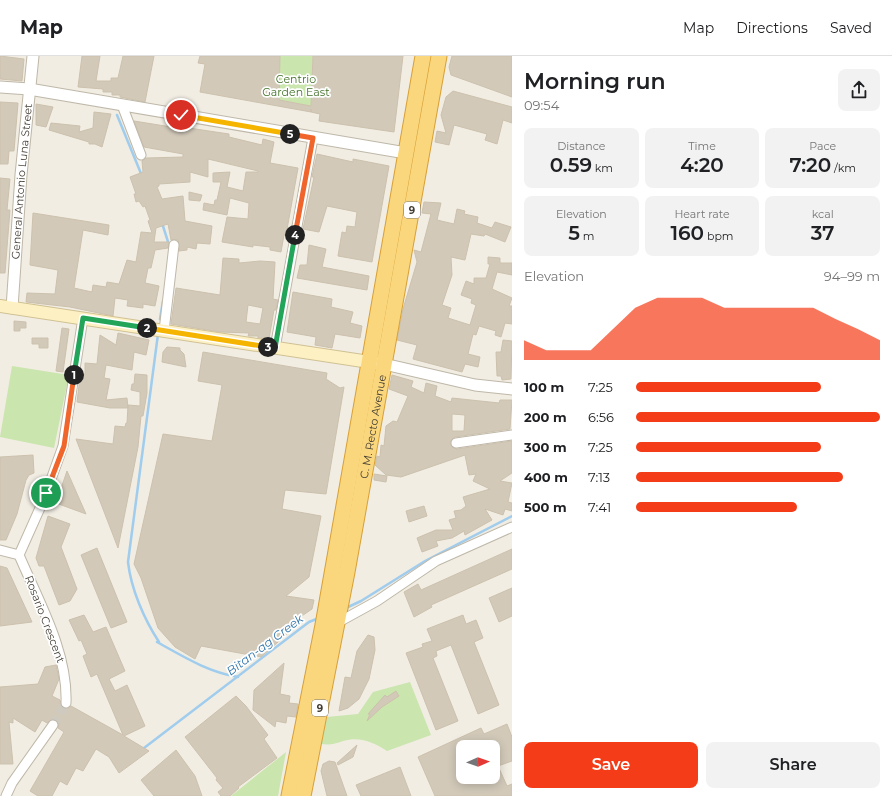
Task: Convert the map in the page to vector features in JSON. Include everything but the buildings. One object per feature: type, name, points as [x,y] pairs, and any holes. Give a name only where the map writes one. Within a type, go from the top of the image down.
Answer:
[{"type":"highway","name":"C. M. Recto Avenue","points":[[289,796],[333,623],[342,596],[377,363],[406,153],[423,56]]},
{"type":"highway","name":"C. M. Recto Avenue","points":[[303,796],[333,623],[327,600],[439,56]]},
{"type":"main road","points":[[0,306],[377,363]]},
{"type":"street","name":"General Antonio Luna Street","points":[[12,308],[29,89],[33,56]]},
{"type":"street","points":[[0,87],[29,89],[406,153]]},
{"type":"street","points":[[122,105],[141,155]]},
{"type":"street","points":[[275,348],[313,138]]},
{"type":"street","points":[[164,331],[174,245]]},
{"type":"street","points":[[0,550],[19,555],[44,499],[64,446],[83,318]]},
{"type":"street","points":[[377,363],[485,386],[512,389]]},
{"type":"street","points":[[456,443],[512,435]]},
{"type":"street","points":[[333,623],[377,600],[436,561],[512,527]]},
{"type":"street","name":"Rosario Crescent","points":[[19,555],[60,655],[66,681],[66,703]]},
{"type":"street","points":[[6,796],[12,783],[53,725]]},
{"type":"green space","name":"Centrio Garden East","points":[[280,56],[313,56],[311,106],[279,100]]},
{"type":"green space","points":[[12,366],[69,375],[54,448],[0,437]]},
{"type":"green space","points":[[410,682],[431,735],[387,751],[377,745],[355,739],[332,744],[321,744],[327,717],[358,714],[373,692]]},
{"type":"green space","points":[[286,752],[278,796],[231,796]]},
{"type":"waterway","points":[[117,115],[142,176]]},
{"type":"waterway","points":[[162,223],[170,248]]},
{"type":"waterway","points":[[160,319],[163,301]]},
{"type":"waterway","points":[[158,334],[128,562],[132,583],[143,614],[159,642],[157,642],[206,668],[238,677]]},
{"type":"waterway","name":"Bitan-ag Creek","points":[[346,608],[361,601],[425,561],[512,516]]},
{"type":"waterway","name":"Bitan-ag Creek","points":[[144,748],[309,622],[319,618]]},
{"type":"tunnel","points":[[53,725],[66,703]]},
{"type":"route","points":[[46,493],[64,446],[83,318],[275,348],[313,138],[181,115]]}]
